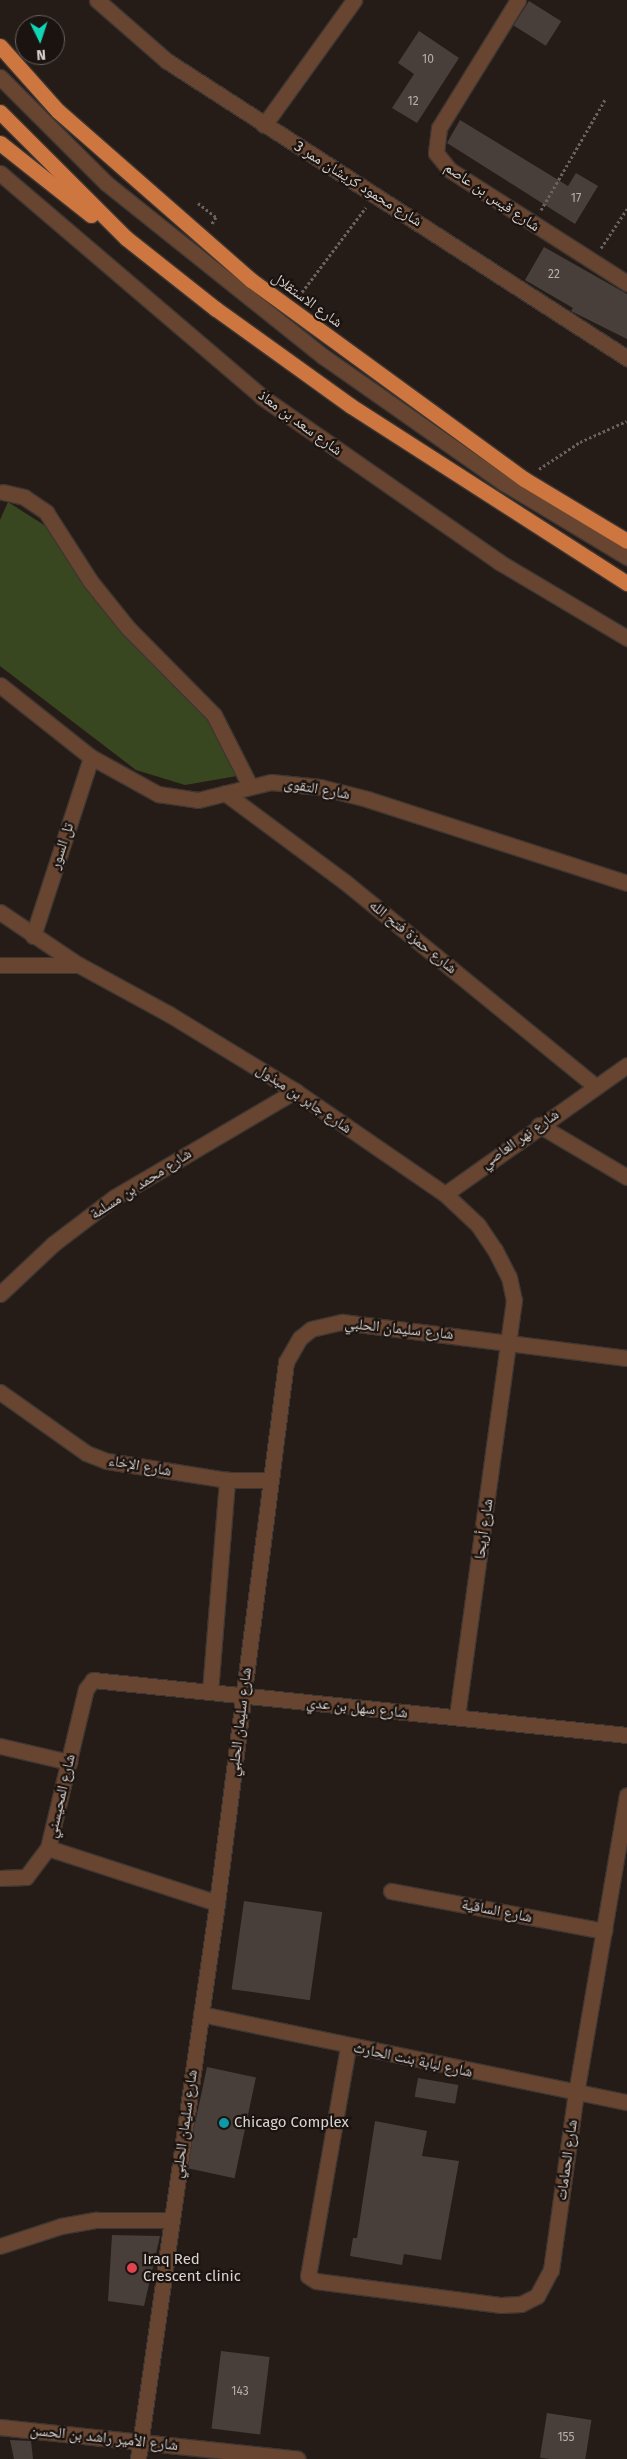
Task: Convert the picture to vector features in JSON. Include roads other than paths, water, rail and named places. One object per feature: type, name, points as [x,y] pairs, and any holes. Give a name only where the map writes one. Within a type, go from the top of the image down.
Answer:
[{"type":"highway","name":"شارع الاستقلال","points":[[0,46],[58,111],[251,280],[524,479],[627,541]]},
{"type":"highway","points":[[0,112],[126,238]]},
{"type":"highway","points":[[0,143],[352,406],[627,583]]},
{"type":"street","name":"شارع محمود كريشان ممر 3","points":[[97,0],[146,46],[264,125],[376,194],[627,358]]},
{"type":"street","points":[[264,125],[354,0]]},
{"type":"street","name":"شارع قيس بن عاصم","points":[[518,0],[442,123],[435,138],[436,153],[450,170],[627,283]]},
{"type":"street","points":[[0,77],[106,183],[324,357],[504,483],[627,557]]},
{"type":"street","points":[[0,90],[85,176],[260,318],[387,414],[627,568]]},
{"type":"street","name":"شارع سعد بن معاذ","points":[[0,173],[262,397],[499,562],[627,638]]},
{"type":"street","points":[[1,494],[24,497],[46,512],[91,582],[128,628],[214,715],[250,786]]},
{"type":"street","name":"شارع التقوى","points":[[0,685],[91,757],[158,794],[198,800],[250,786],[294,783],[367,799],[627,884]]},
{"type":"street","name":"تل السور","points":[[33,936],[91,757]]},
{"type":"street","name":"شارع حمزة فتح الله","points":[[225,793],[345,882],[596,1086]]},
{"type":"street","points":[[0,912],[33,936],[79,965]]},
{"type":"street","name":"شارع جابر بن مبذول","points":[[0,965],[79,965],[192,1027],[295,1092],[445,1194],[478,1225],[508,1277],[514,1300],[510,1342]]},
{"type":"street","name":"شارع نهر العاصي","points":[[445,1194],[539,1125],[627,1065]]},
{"type":"street","name":"شارع محمد بن مسلمة","points":[[0,1294],[53,1244],[115,1197],[295,1092]]},
{"type":"street","points":[[539,1125],[627,1177]]},
{"type":"street","name":"شارع سليمان الحلبي","points":[[138,2459],[217,1903],[269,1480],[286,1362],[300,1338],[311,1329],[342,1322],[362,1323],[627,1358]]},
{"type":"street","name":"شارع أريحا","points":[[457,1717],[510,1342]]},
{"type":"street","name":"شارع الإخاء","points":[[0,1392],[86,1453],[107,1462],[227,1480],[269,1480]]},
{"type":"street","points":[[210,1692],[227,1480]]},
{"type":"street","name":"شارع سهل بن عدي","points":[[89,1683],[99,1679],[627,1735]]},
{"type":"street","name":"شارع المحيسني","points":[[0,1878],[26,1877],[48,1848],[89,1683]]},
{"type":"street","points":[[0,1746],[69,1762]]},
{"type":"street","name":"شارع الحمامات","points":[[348,2047],[308,2272],[311,2280],[501,2305],[522,2304],[537,2296],[551,2270],[576,2093],[627,1795]]},
{"type":"street","points":[[48,1848],[217,1903]]},
{"type":"street","name":"شارع الساقية","points":[[390,1891],[604,1931]]},
{"type":"street","name":"شارع لبابة بنت الحارث","points":[[201,2014],[348,2047],[627,2102]]},
{"type":"street","points":[[0,2246],[61,2226],[96,2220],[171,2220]]},
{"type":"street","name":"شارع الأمير راشد بن الحسن","points":[[0,2427],[297,2459]]},
{"type":"place","name":"Chicago Complex","points":[[224,2123]]},
{"type":"place","name":"Iraq Red Crescent clinic","points":[[132,2268]]}]
